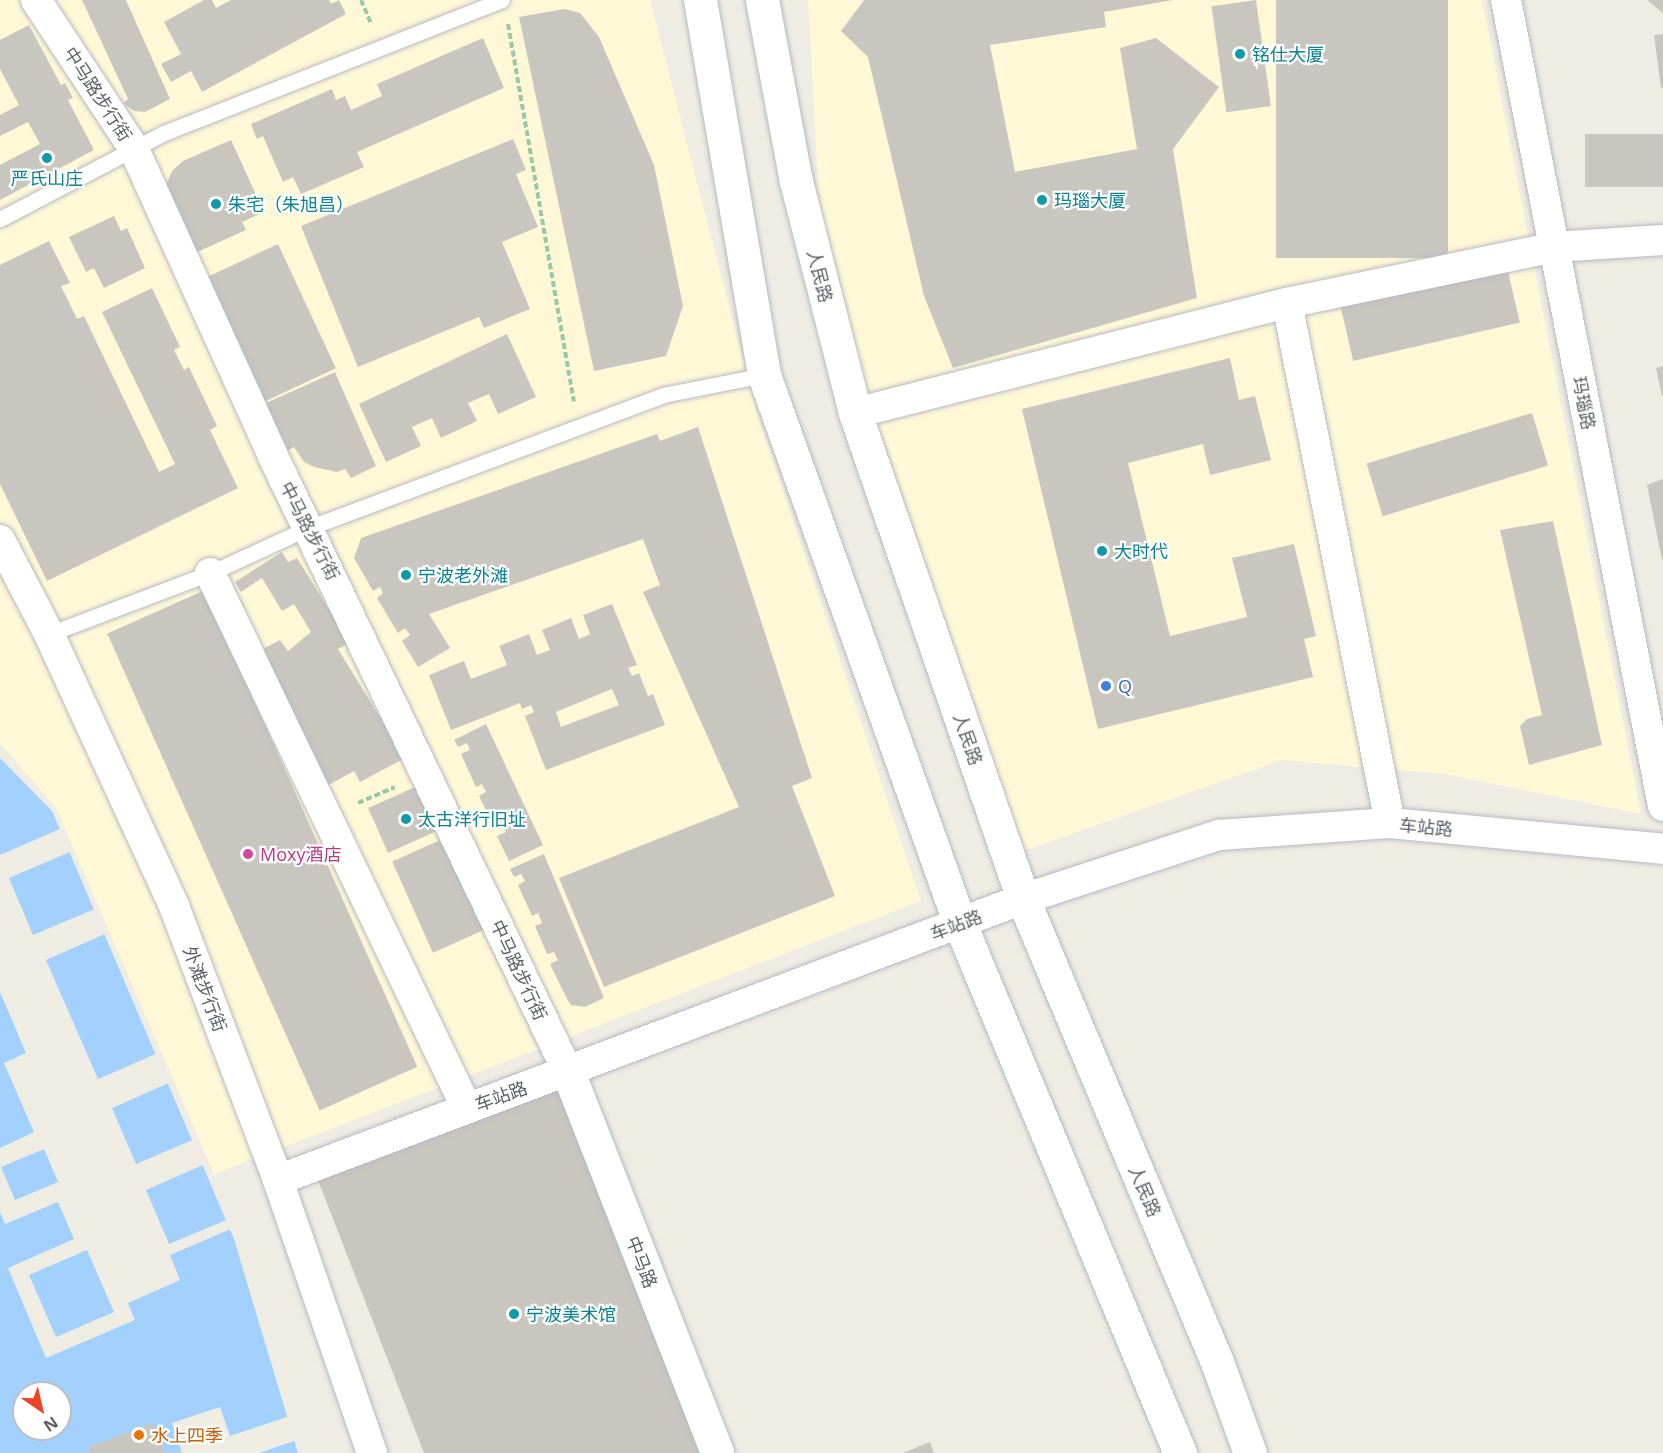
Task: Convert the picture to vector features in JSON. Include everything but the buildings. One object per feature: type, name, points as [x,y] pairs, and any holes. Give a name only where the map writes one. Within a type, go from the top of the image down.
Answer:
[{"type":"main road","points":[[700,0],[764,375],[960,924],[1180,1453]]},
{"type":"main road","name":"人民路","points":[[762,0],[796,181],[855,413],[1023,899],[1217,1362],[1250,1453]]},
{"type":"main road","name":"中马路","points":[[568,1072],[717,1453]]},
{"type":"street","name":"中马路步行街","points":[[36,0],[133,147],[308,528],[568,1072]]},
{"type":"street","name":"玛瑙路","points":[[1506,0],[1663,806]]},
{"type":"street","points":[[855,413],[1287,303],[1554,248],[1663,240]]},
{"type":"street","points":[[1287,303],[1390,824]]},
{"type":"street","name":"外滩步行街","points":[[0,540],[49,634],[174,906],[278,1180],[372,1453]]},
{"type":"street","points":[[210,573],[467,1109]]},
{"type":"street","name":"车站路","points":[[278,1180],[1023,899],[1219,835],[1390,824],[1663,849]]},
{"type":"lane","points":[[0,219],[133,147],[504,6]]},
{"type":"lane","points":[[49,634],[210,573],[308,528],[663,395],[764,375]]},
{"type":"path","points":[[504,6],[578,427]]},
{"type":"path","points":[[328,817],[426,773]]},
{"type":"shaded area","name":"宁波老外滩","points":[[0,0],[650,0],[755,407],[921,901],[214,1174],[56,808],[0,743]]},
{"type":"shaded area","points":[[808,0],[1482,0],[1641,814],[1444,774],[1282,760],[1023,851],[876,435],[820,218]]},
{"type":"water","points":[[0,758],[52,811],[234,1239],[298,1453],[0,1453]]},
{"type":"pier","points":[[62,828],[72,851],[9,878],[33,935],[97,908],[107,933],[46,960],[98,1079],[158,1053],[171,1082],[112,1108],[136,1164],[195,1139],[205,1164],[146,1190],[169,1244],[229,1219],[233,1228],[170,1255],[180,1280],[128,1303],[135,1320],[46,1358],[8,1268],[74,1239],[58,1202],[5,1224],[0,1212],[0,1148],[34,1132],[4,1063],[26,1053],[0,992],[0,855]],"holes":[[[44,1149],[58,1182],[15,1200],[1,1167]],[[87,1250],[114,1312],[56,1337],[29,1275]]]},
{"type":"pier","points":[[220,1407],[230,1436],[290,1416],[297,1440],[259,1453],[182,1453],[172,1423]]},
{"type":"place","name":"铭仕大厦","points":[[1240,54]]},
{"type":"place","name":"严氏山庄","points":[[47,158]]},
{"type":"place","name":"玛瑙大厦","points":[[1042,200]]},
{"type":"place","name":"朱宅（朱旭昌）","points":[[216,204]]},
{"type":"place","name":"大时代","points":[[1102,551]]},
{"type":"place","name":"宁波老外滩","points":[[406,575]]},
{"type":"place","name":"Q","points":[[1106,686]]},
{"type":"place","name":"太古洋行旧址","points":[[406,819]]},
{"type":"place","name":"Moxy酒店","points":[[248,854]]},
{"type":"place","name":"宁波美术馆","points":[[514,1314]]},
{"type":"place","name":"水上四季","points":[[139,1435]]}]
